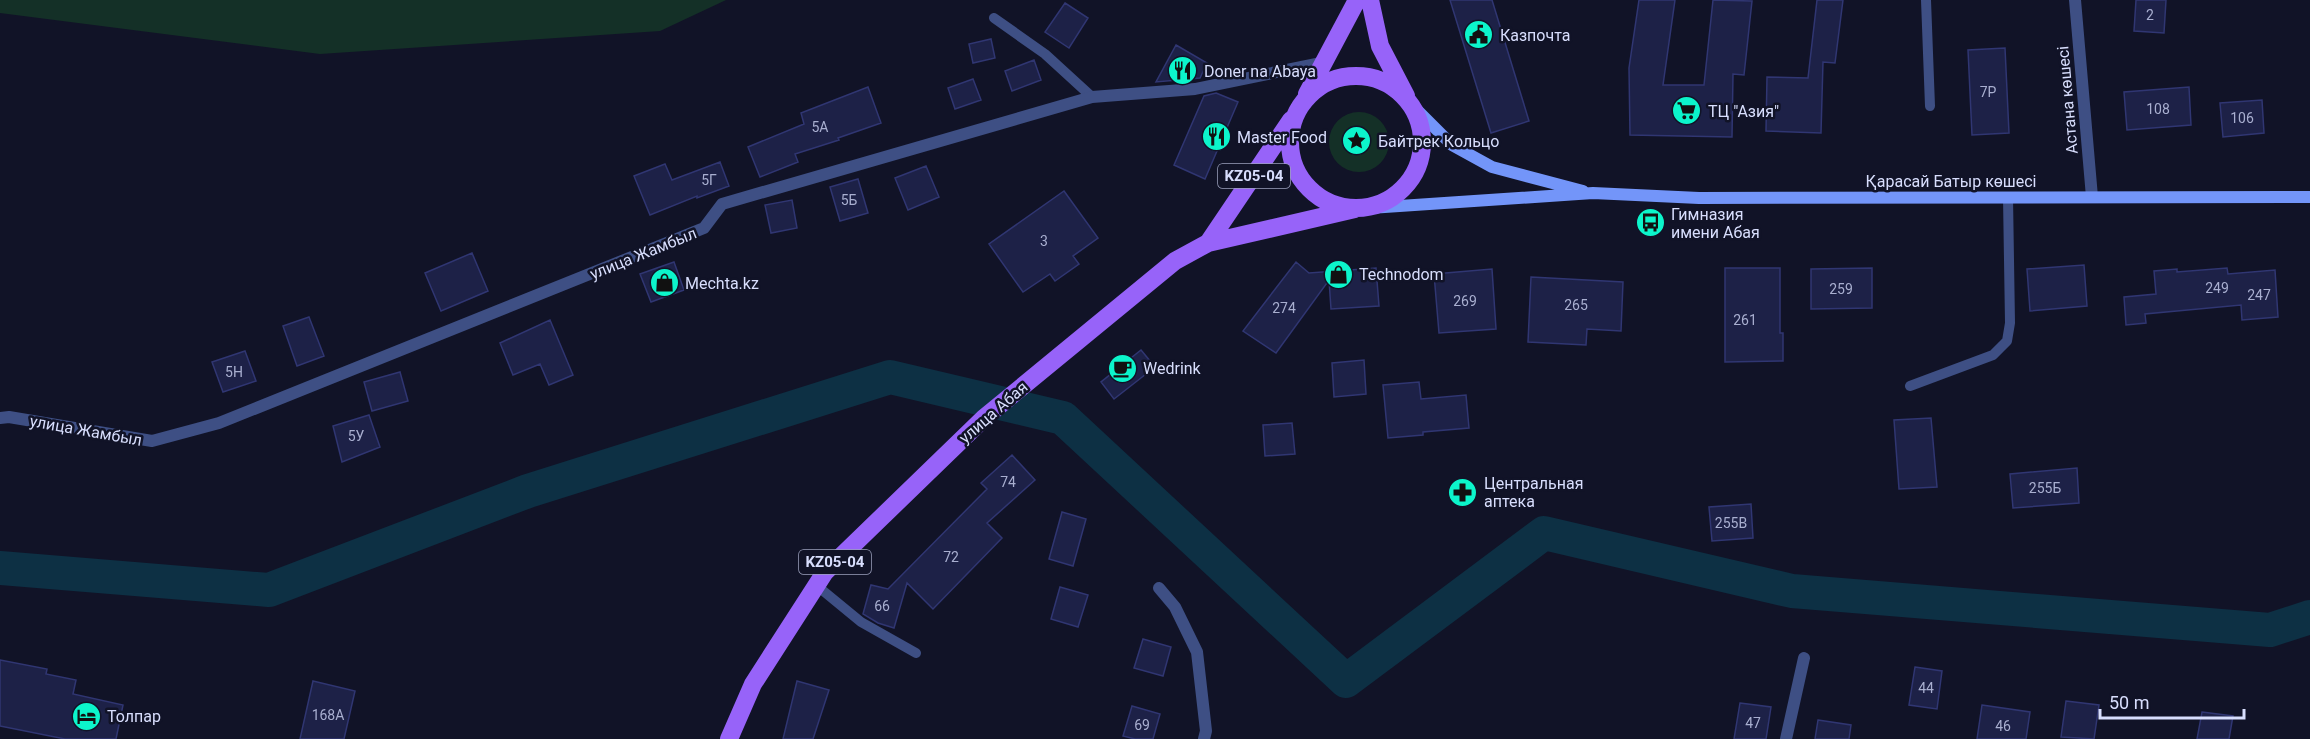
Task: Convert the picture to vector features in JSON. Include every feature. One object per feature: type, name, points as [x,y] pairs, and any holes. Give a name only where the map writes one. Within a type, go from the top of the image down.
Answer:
[{"type":"main road","name":"KZ05-04","points":[[1208,243],[1299,108],[1357,0]]},
{"type":"main road","name":"KZ05-04","points":[[1370,0],[1380,46],[1410,102],[1419,121],[1422,142],[1419,163],[1410,181],[1395,196],[1376,206],[1355,209],[1336,205],[1318,197],[1304,183],[1294,166],[1290,146],[1292,126],[1299,108],[1313,91],[1332,80],[1353,75],[1375,78],[1394,87],[1410,102]]},
{"type":"main road","points":[[1410,102],[1452,145],[1492,167],[1593,193]]},
{"type":"main road","points":[[1355,209],[1593,193]]},
{"type":"main road","name":"Қарасай Батыр көшесі","points":[[1593,193],[1699,198],[2310,196]]},
{"type":"main road","name":"улица Абая","points":[[729,739],[753,684],[825,572],[984,418],[1175,261],[1208,243],[1355,209]]},
{"type":"street","name":"Астана көшесі","points":[[2075,0],[2092,197]]},
{"type":"street","name":"улица Жамбыл","points":[[0,418],[9,417],[152,441],[219,423],[704,228],[722,204],[1092,97],[1195,89],[1325,62]]},
{"type":"street","points":[[1159,588],[1175,607],[1197,652],[1206,731],[1204,739]]},
{"type":"street","points":[[1786,739],[1804,658]]},
{"type":"lane","points":[[1926,0],[1930,106]]},
{"type":"lane","points":[[994,18],[1045,54],[1092,97]]},
{"type":"lane","points":[[1910,386],[1994,355],[2007,341],[2010,323],[2008,197]]},
{"type":"lane","points":[[816,585],[861,622],[916,653]]},
{"type":"green space","points":[[0,0],[726,0],[660,31],[320,54],[0,13]]},
{"type":"green space","points":[[1353,112],[1365,112],[1376,117],[1384,125],[1389,142],[1387,154],[1376,167],[1365,172],[1353,172],[1342,167],[1334,159],[1329,148],[1329,136],[1334,125],[1342,117]]},
{"type":"building","points":[[1450,0],[1492,0],[1529,121],[1491,133]]},
{"type":"building","points":[[1639,0],[1675,0],[1663,85],[1704,85],[1713,0],[1752,1],[1744,75],[1733,74],[1732,137],[1630,135],[1629,68]]},
{"type":"building","points":[[1817,0],[1843,0],[1835,63],[1823,62],[1821,133],[1766,131],[1767,77],[1808,78]]},
{"type":"building","points":[[2136,0],[2166,0],[2164,33],[2134,31]]},
{"type":"building","points":[[1065,3],[1088,18],[1069,48],[1045,32]]},
{"type":"building","points":[[991,39],[995,58],[973,63],[969,44]]},
{"type":"building","name":"Doner na Abaya","points":[[1176,45],[1207,63],[1200,78],[1156,82]]},
{"type":"building","points":[[2005,48],[2009,133],[1972,135],[1968,50]]},
{"type":"building","points":[[1034,60],[1041,80],[1012,91],[1005,71]]},
{"type":"building","points":[[973,79],[981,100],[955,109],[948,88]]},
{"type":"building","points":[[868,87],[881,123],[795,154],[798,162],[760,177],[748,147],[804,124],[801,113]]},
{"type":"building","points":[[2189,87],[2191,125],[2127,130],[2124,92]]},
{"type":"building","points":[[1216,93],[1238,102],[1205,179],[1174,165],[1204,96]]},
{"type":"building","points":[[2262,100],[2264,133],[2223,137],[2220,103]]},
{"type":"building","points":[[720,162],[729,186],[650,215],[634,176],[665,164],[672,180]]},
{"type":"building","points":[[926,166],[939,197],[908,210],[895,178]]},
{"type":"building","points":[[858,179],[868,213],[840,221],[830,187]]},
{"type":"building","points":[[1064,191],[1098,238],[1073,256],[1079,264],[1055,281],[1050,274],[1023,292],[989,244]]},
{"type":"building","points":[[792,200],[797,228],[771,233],[765,205]]},
{"type":"building","points":[[472,253],[488,291],[441,311],[425,273]]},
{"type":"building","points":[[674,262],[684,290],[651,302],[640,274]]},
{"type":"building","points":[[1296,262],[1309,273],[1376,268],[1379,306],[1331,309],[1329,280],[1276,353],[1243,331]]},
{"type":"building","points":[[2084,265],[2087,306],[2030,311],[2027,269]]},
{"type":"building","points":[[1725,268],[1780,268],[1780,333],[1783,333],[1783,361],[1725,362]]},
{"type":"building","points":[[1872,268],[1872,308],[1811,309],[1811,269]]},
{"type":"building","points":[[2227,268],[2228,274],[2275,270],[2278,317],[2242,320],[2241,305],[2145,314],[2146,323],[2126,325],[2124,297],[2156,294],[2154,271],[2177,269],[2177,272]]},
{"type":"building","points":[[1492,269],[1496,329],[1439,333],[1434,274]]},
{"type":"building","points":[[1531,277],[1623,282],[1621,331],[1587,329],[1586,345],[1528,342]]},
{"type":"building","points":[[309,317],[324,356],[297,366],[283,326]]},
{"type":"building","points":[[550,320],[573,375],[549,385],[540,364],[513,375],[500,343]]},
{"type":"building","points":[[1141,350],[1155,367],[1114,399],[1101,382]]},
{"type":"building","points":[[245,351],[256,381],[223,392],[212,362]]},
{"type":"building","points":[[1364,360],[1366,394],[1334,397],[1332,363]]},
{"type":"building","points":[[400,372],[408,401],[372,411],[364,382]]},
{"type":"building","points":[[1419,382],[1421,399],[1466,395],[1469,428],[1388,438],[1383,385]]},
{"type":"building","points":[[369,415],[380,447],[342,462],[333,426]]},
{"type":"building","points":[[1931,418],[1937,487],[1899,489],[1894,420]]},
{"type":"building","points":[[1292,423],[1295,454],[1265,456],[1263,425]]},
{"type":"building","points":[[1012,455],[1035,480],[987,523],[1002,538],[933,609],[907,583],[894,628],[878,623],[863,614],[871,585],[888,589],[987,489],[981,483]]},
{"type":"building","points":[[2077,468],[2079,503],[2013,508],[2010,474]]},
{"type":"building","points":[[1751,504],[1753,538],[1712,541],[1709,507]]},
{"type":"building","points":[[1062,512],[1086,519],[1073,566],[1049,559]]},
{"type":"building","points":[[1060,587],[1088,595],[1078,627],[1051,619]]},
{"type":"building","points":[[1143,639],[1171,647],[1163,676],[1134,668]]},
{"type":"building","points":[[0,660],[47,669],[46,674],[76,680],[73,694],[123,705],[116,739],[65,739],[0,726]]},
{"type":"building","points":[[1915,667],[1942,671],[1937,709],[1909,705]]},
{"type":"building","points":[[313,681],[355,691],[344,739],[300,739]]},
{"type":"building","points":[[797,681],[829,690],[813,739],[783,739]]},
{"type":"building","points":[[2066,701],[2099,705],[2094,739],[2061,737]]},
{"type":"building","points":[[1740,703],[1771,707],[1766,739],[1734,739]]},
{"type":"building","points":[[1982,705],[2030,712],[2026,739],[1977,739]]},
{"type":"building","points":[[1132,706],[1160,714],[1153,739],[1123,736]]},
{"type":"building","points":[[2202,712],[2233,716],[2229,739],[2197,739]]},
{"type":"building","points":[[1818,720],[1851,725],[1849,739],[1815,739]]},
{"type":"waterway","points":[[0,568],[269,590],[528,491],[890,377],[1063,418],[1346,681],[1544,533],[1792,591],[2270,630],[2310,617]]},
{"type":"place","name":"Казпочта","points":[[1479,35]]},
{"type":"place","name":"Doner na Abaya","points":[[1183,71]]},
{"type":"place","name":"ТЦ \"Азия\"","points":[[1687,111]]},
{"type":"place","name":"Master Food","points":[[1216,137]]},
{"type":"place","name":"Байтрек Кольцо","points":[[1357,141]]},
{"type":"place","name":"Гимназия имени Абая","points":[[1650,223]]},
{"type":"place","name":"Technodom","points":[[1338,274]]},
{"type":"place","name":"Mechta.kz","points":[[664,283]]},
{"type":"place","name":"Wedrink","points":[[1122,368]]},
{"type":"place","name":"Центральная аптека","points":[[1463,492]]},
{"type":"place","name":"Толпар","points":[[86,716]]}]
